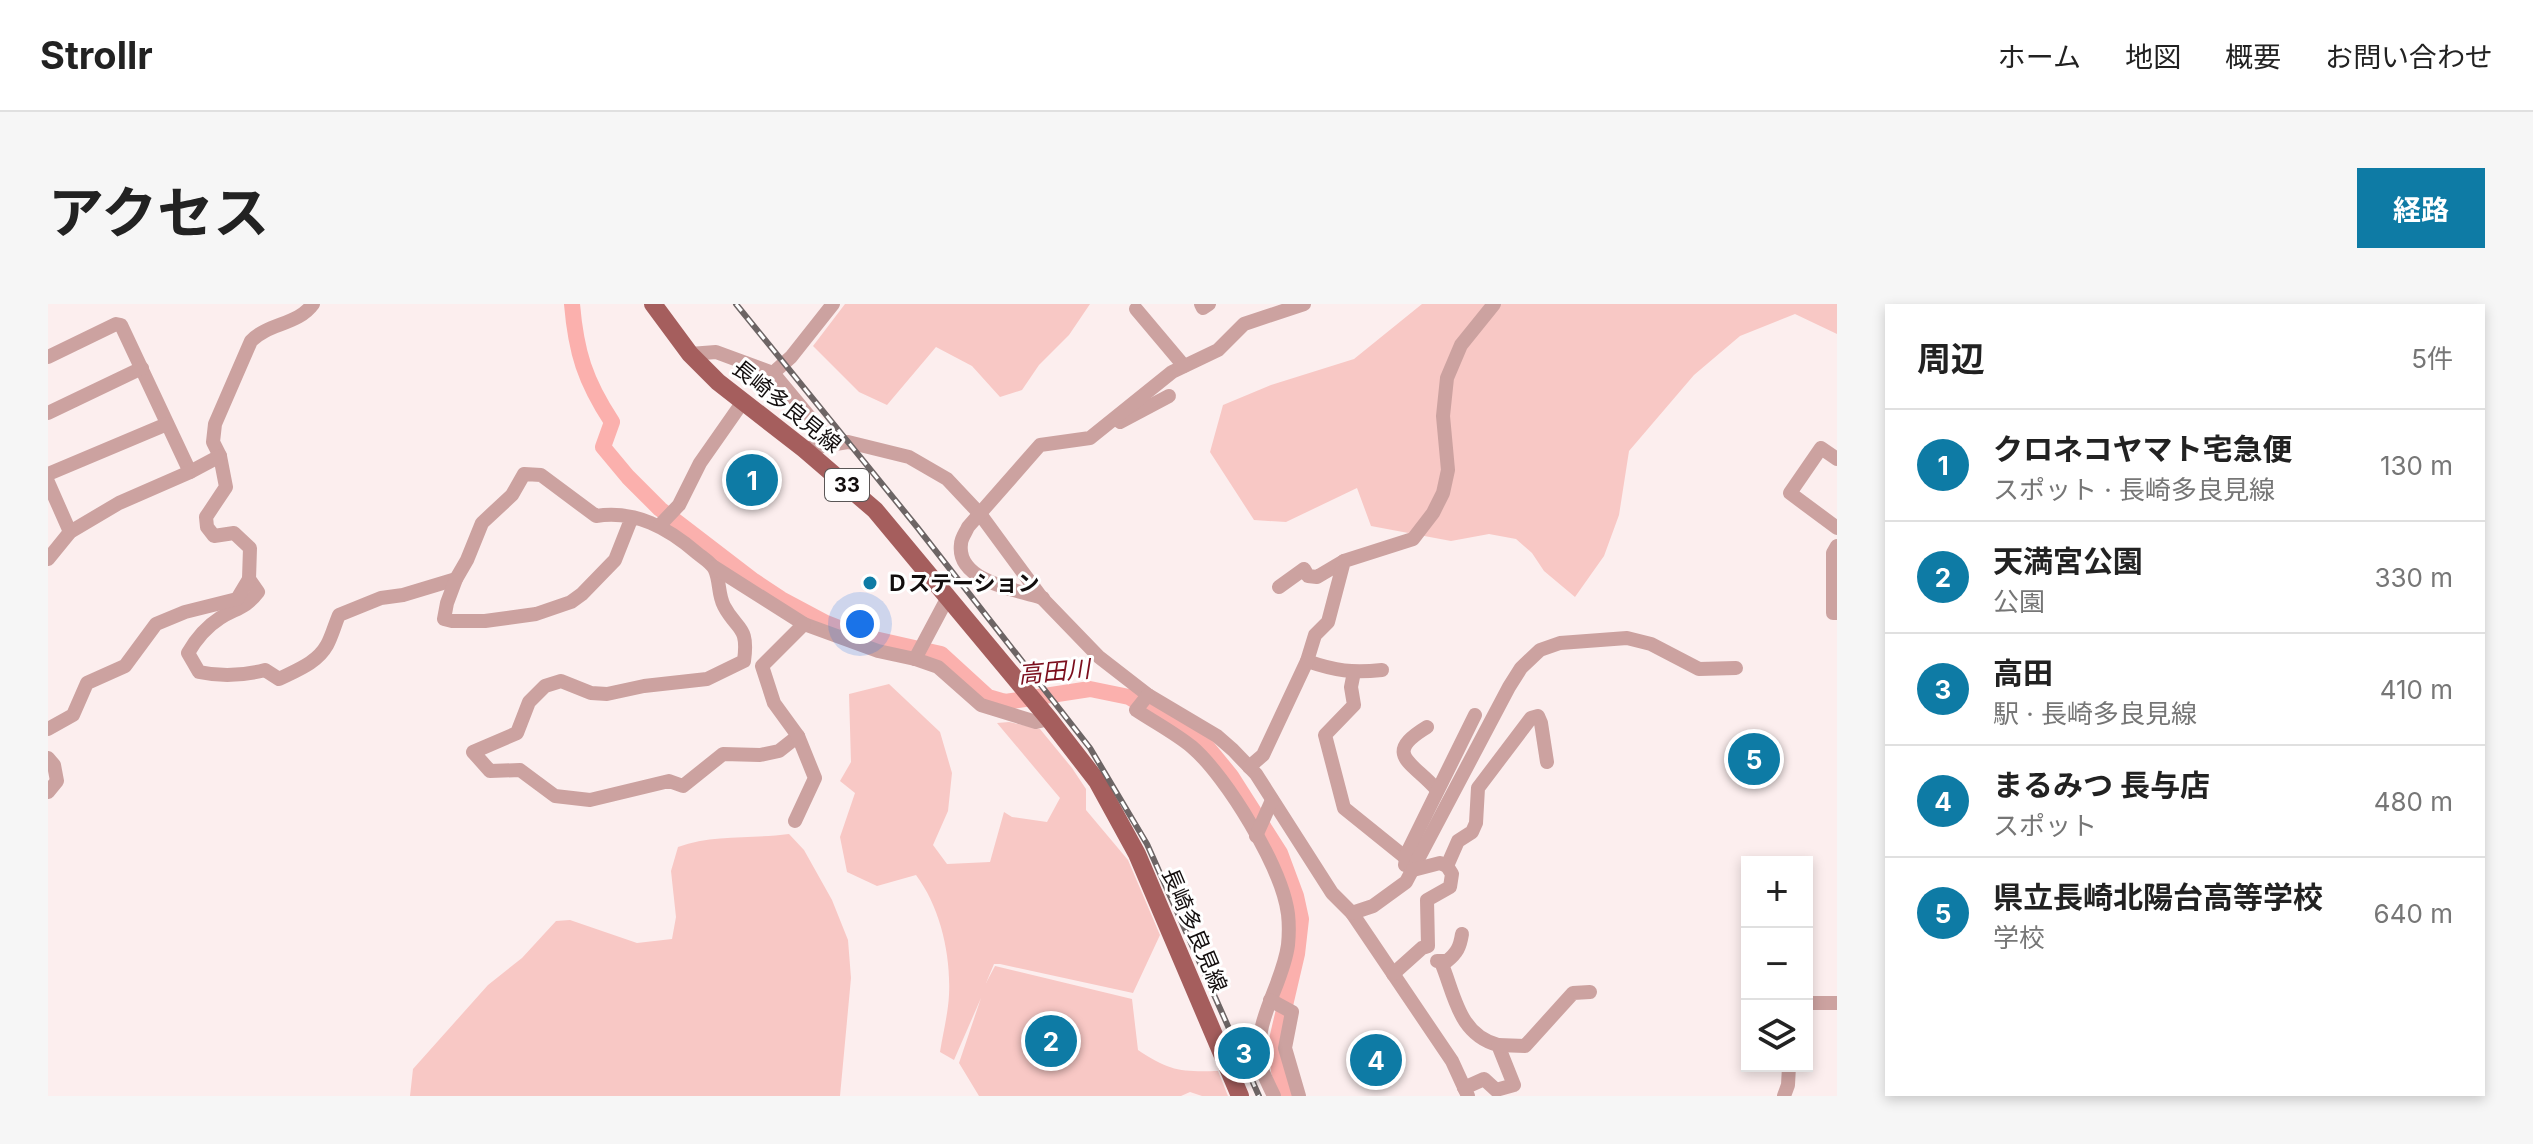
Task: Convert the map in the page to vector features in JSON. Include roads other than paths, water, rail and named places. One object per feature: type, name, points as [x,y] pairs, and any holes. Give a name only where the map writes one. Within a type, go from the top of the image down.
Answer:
[{"type":"main road","name":"長崎多良見線","points":[[653,304],[690,354],[742,403],[804,449],[875,510],[1097,781],[1137,854],[1240,1096]]},
{"type":"street","points":[[48,729],[73,715],[87,683],[125,666],[156,624],[185,612],[237,599],[249,579],[250,548],[234,533],[214,536],[207,527],[206,517],[226,487],[220,456],[213,442],[215,424],[251,341],[259,333],[303,314],[313,304]]},
{"type":"street","points":[[773,373],[791,357],[833,304]]},
{"type":"street","points":[[1201,304],[1203,308],[1209,304]]},
{"type":"street","points":[[1043,598],[974,575],[962,557],[960,542],[968,527],[1040,445],[1090,438],[1172,372],[1218,350],[1244,324],[1304,304]]},
{"type":"street","points":[[1279,587],[1304,569],[1308,576],[1317,577],[1344,561],[1413,539],[1433,513],[1443,493],[1448,470],[1443,416],[1447,378],[1461,345],[1494,304]]},
{"type":"street","points":[[1136,309],[1184,366]]},
{"type":"street","points":[[48,357],[116,324],[121,325],[190,472]]},
{"type":"street","points":[[690,354],[716,352],[773,373],[832,444]]},
{"type":"street","points":[[48,413],[142,368]]},
{"type":"street","points":[[1112,421],[1116,425],[1169,396]]},
{"type":"street","points":[[662,523],[679,505],[700,463],[742,403]]},
{"type":"street","points":[[48,474],[167,424]]},
{"type":"street","points":[[804,449],[848,442],[909,457],[947,479],[980,514],[1043,598],[1201,756],[1227,789],[1270,860],[1288,915],[1288,943],[1283,970],[1270,1000],[1260,1041],[1260,1063],[1274,1096]]},
{"type":"street","points":[[1837,459],[1821,448],[1790,493],[1837,528]]},
{"type":"street","points":[[48,559],[70,532],[119,503],[220,456]]},
{"type":"street","points":[[632,517],[615,560],[582,594],[536,614],[485,621],[444,619],[456,579],[482,523],[512,495],[524,474],[541,475],[596,516],[611,514],[632,517],[662,523],[714,567],[804,624],[878,651],[938,667],[981,705],[1036,722],[1045,714]]},
{"type":"street","points":[[48,482],[70,532]]},
{"type":"street","points":[[1837,546],[1833,553],[1833,613],[1837,613]]},
{"type":"street","points":[[1249,767],[1263,755],[1307,661],[1315,635],[1328,622],[1344,561]]},
{"type":"street","points":[[714,567],[723,606],[743,630],[744,661],[707,679],[644,686],[607,694],[591,693],[561,681],[545,686],[529,702],[517,733],[473,752],[490,771],[520,770],[555,796],[590,800],[669,781],[683,786],[723,754],[760,755],[779,751],[798,736]]},
{"type":"street","points":[[249,579],[258,592],[248,605],[219,618],[198,637],[188,653],[199,672],[219,676],[246,675],[265,670],[279,679],[318,658],[330,642],[339,615],[381,598],[403,595],[456,579]]},
{"type":"street","points":[[915,659],[948,597]]},
{"type":"street","points":[[795,821],[815,778],[798,736],[774,703],[762,666],[804,624]]},
{"type":"street","points":[[1410,868],[1509,687],[1521,668],[1540,650],[1560,643],[1627,638],[1651,644],[1699,669],[1736,668]]},
{"type":"street","points":[[1307,661],[1336,672],[1382,670]]},
{"type":"street","points":[[1354,672],[1351,687],[1354,705],[1325,735],[1336,783],[1344,808],[1410,868]]},
{"type":"street","points":[[1143,701],[1217,736],[1249,767],[1332,893],[1352,913],[1452,1061],[1466,1092],[1484,1079],[1502,1093],[1514,1085],[1498,1045]]},
{"type":"street","points":[[1352,913],[1373,906],[1406,882],[1437,790],[1475,715]]},
{"type":"street","points":[[1447,866],[1458,841],[1472,832],[1476,823],[1478,788],[1531,718],[1538,716],[1547,762]]},
{"type":"street","points":[[1427,727],[1407,739],[1403,753],[1437,790]]},
{"type":"street","points":[[48,758],[54,765],[57,781],[48,792]]},
{"type":"street","points":[[1256,836],[1272,800]]},
{"type":"street","points":[[1410,868],[1440,863],[1447,866],[1452,874],[1450,887],[1427,900],[1428,946],[1438,962],[1447,961],[1455,954],[1462,934]]},
{"type":"street","points":[[1393,974],[1428,946]]},
{"type":"street","points":[[1441,962],[1470,1031],[1498,1045],[1525,1046],[1573,993],[1590,992]]},
{"type":"street","points":[[1270,1000],[1292,1012],[1285,1048],[1299,1096]]},
{"type":"street","points":[[1813,1003],[1837,1003]]},
{"type":"street","points":[[1784,1096],[1789,1072]]},
{"type":"waterway","name":"高田川","points":[[572,304],[583,366],[612,422],[603,447],[660,509],[754,581],[826,623],[857,635],[941,654],[988,697],[1005,702],[1090,689],[1129,697],[1204,743],[1231,776],[1280,853],[1296,896],[1301,919],[1297,954],[1276,1044],[1286,1096]]},
{"type":"railway","points":[[736,304],[917,527],[1090,748],[1147,844],[1259,1096]]},
{"type":"place","name":"クロネコヤマト宅急便","points":[[752,480]]},
{"type":"place","name":"Ｄステーション","points":[[870,583]]},
{"type":"place","name":"県立長崎北陽台高等学校","points":[[1754,759]]},
{"type":"place","name":"天満宮公園","points":[[1051,1041]]},
{"type":"place","name":"高田","points":[[1244,1053]]},
{"type":"place","name":"まるみつ 長与店","points":[[1376,1060]]}]
